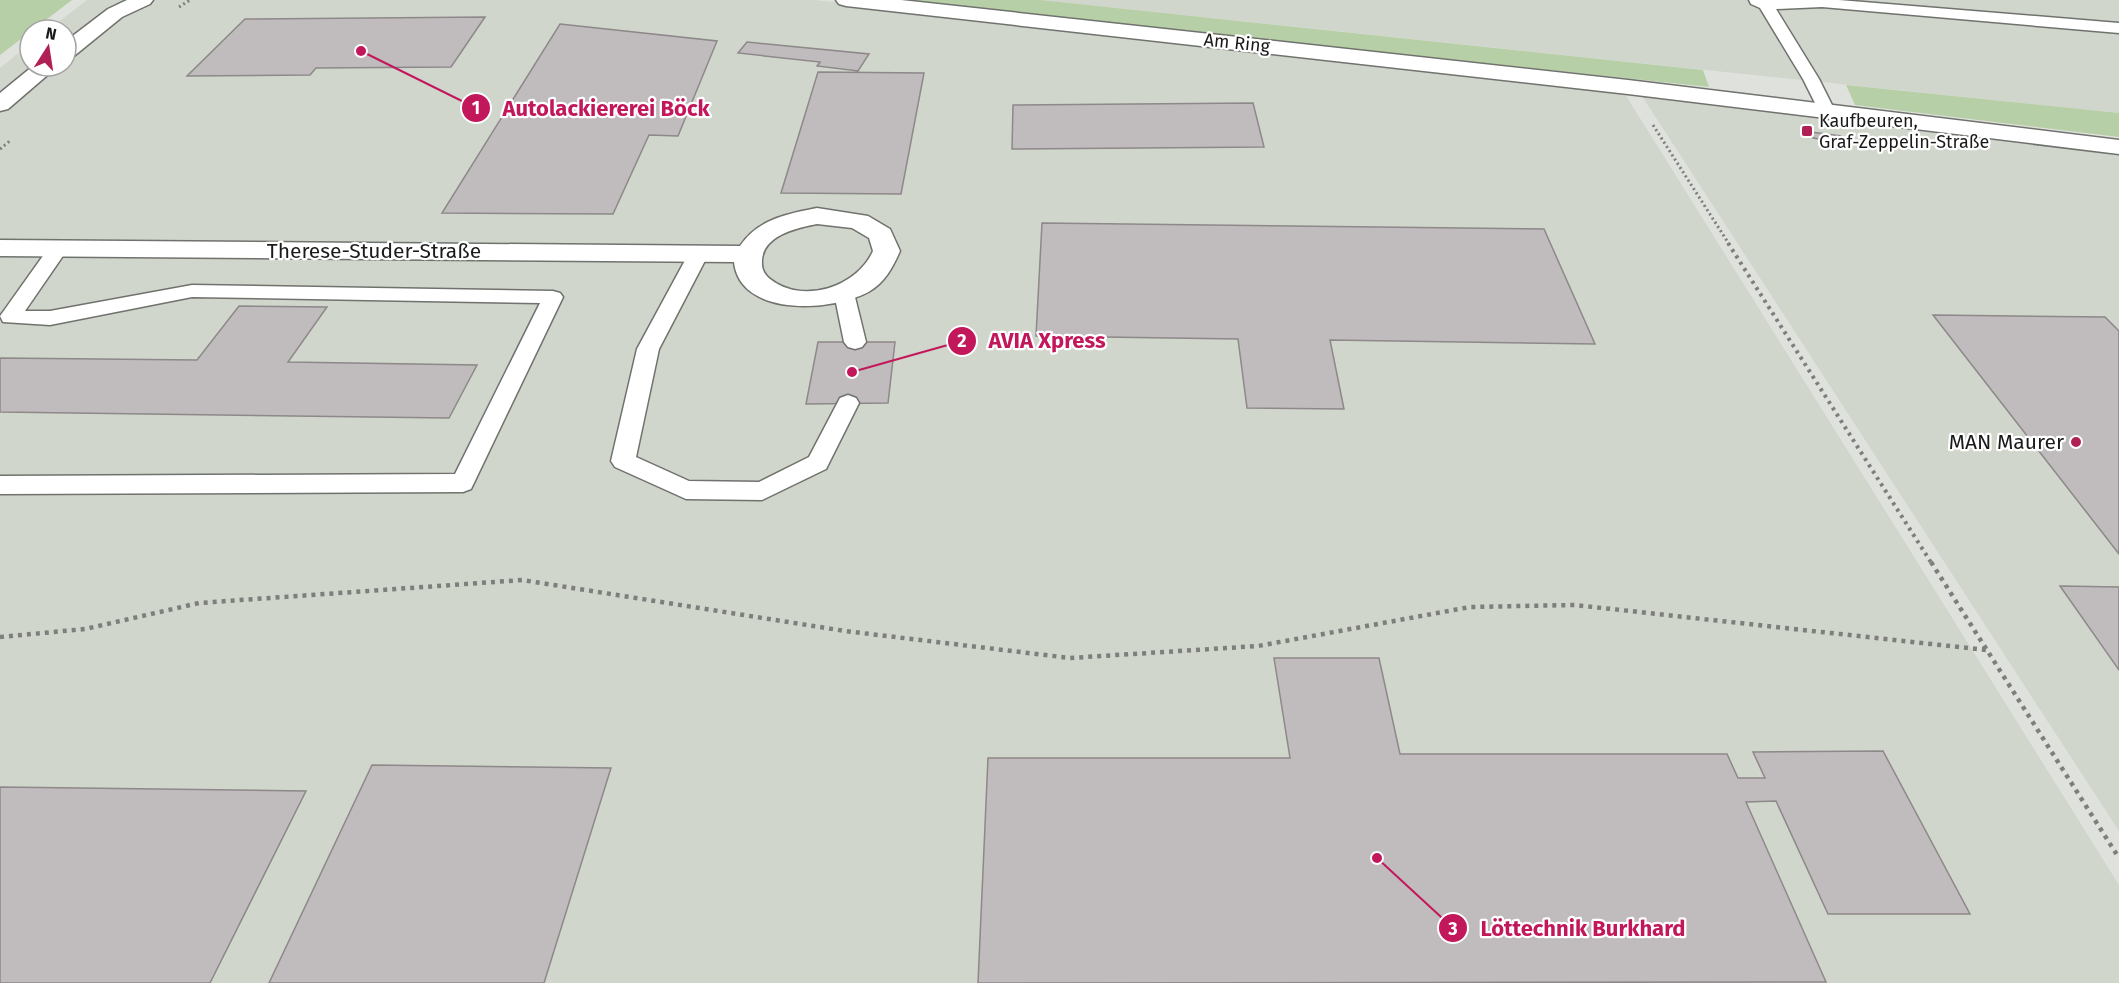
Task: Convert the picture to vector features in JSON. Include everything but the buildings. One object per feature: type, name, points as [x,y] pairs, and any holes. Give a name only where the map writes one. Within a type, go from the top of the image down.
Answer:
[{"type":"street","points":[[78,41],[121,7],[143,0]]},
{"type":"street","name":"Am Ring","points":[[846,0],[1628,87],[2119,147]]},
{"type":"street","points":[[0,104],[32,78]]},
{"type":"street","points":[[829,216],[861,221],[877,231],[886,242],[887,257],[880,271],[865,284],[844,293],[823,298],[800,299],[780,296],[763,288],[752,278],[747,266],[748,254],[758,240],[773,228],[794,220],[829,216]]},
{"type":"street","name":"Therese-Studer-Straße","points":[[0,248],[748,254]]},
{"type":"lane","points":[[1760,3],[1822,3],[2119,28]]},
{"type":"lane","points":[[1760,3],[1811,79],[1827,111]]},
{"type":"lane","points":[[0,485],[463,483],[553,297],[192,291],[50,318],[10,317],[57,250]]},
{"type":"lane","points":[[699,253],[648,349],[623,461],[686,490],[762,491],[818,463],[848,403]]},
{"type":"lane","points":[[844,293],[855,342]]},
{"type":"path","points":[[1628,87],[2119,858]]},
{"type":"path","points":[[0,637],[85,629],[199,603],[522,580],[845,631],[1070,658],[1258,646],[1470,607],[1575,605],[1986,650]]},
{"type":"shaded area","points":[[87,0],[815,0],[1623,91],[2119,885],[2119,983],[0,983],[0,68],[18,54],[18,78],[78,78],[78,18],[64,18]]},
{"type":"shaded area","points":[[1041,0],[2119,0],[2119,113],[1763,76]]},
{"type":"shaded area","points":[[1640,93],[2119,154],[2119,831],[2000,648]]},
{"type":"green space","points":[[0,0],[72,0],[48,18],[18,18],[18,41],[0,55]]},
{"type":"green space","points":[[890,0],[1041,0],[1703,70],[1709,87]]},
{"type":"green space","points":[[1846,85],[2119,113],[2119,137],[1855,105]]},
{"type":"place","name":"Autolackiererei Böck","points":[[361,51]]},
{"type":"place","name":"Kaufbeuren, Graf-Zeppelin-Straße","points":[[1807,131]]},
{"type":"place","name":"AVIA Xpress","points":[[852,372]]},
{"type":"place","name":"MAN Maurer","points":[[2076,442]]},
{"type":"place","name":"Löttechnik Burkhard","points":[[1377,858]]}]
